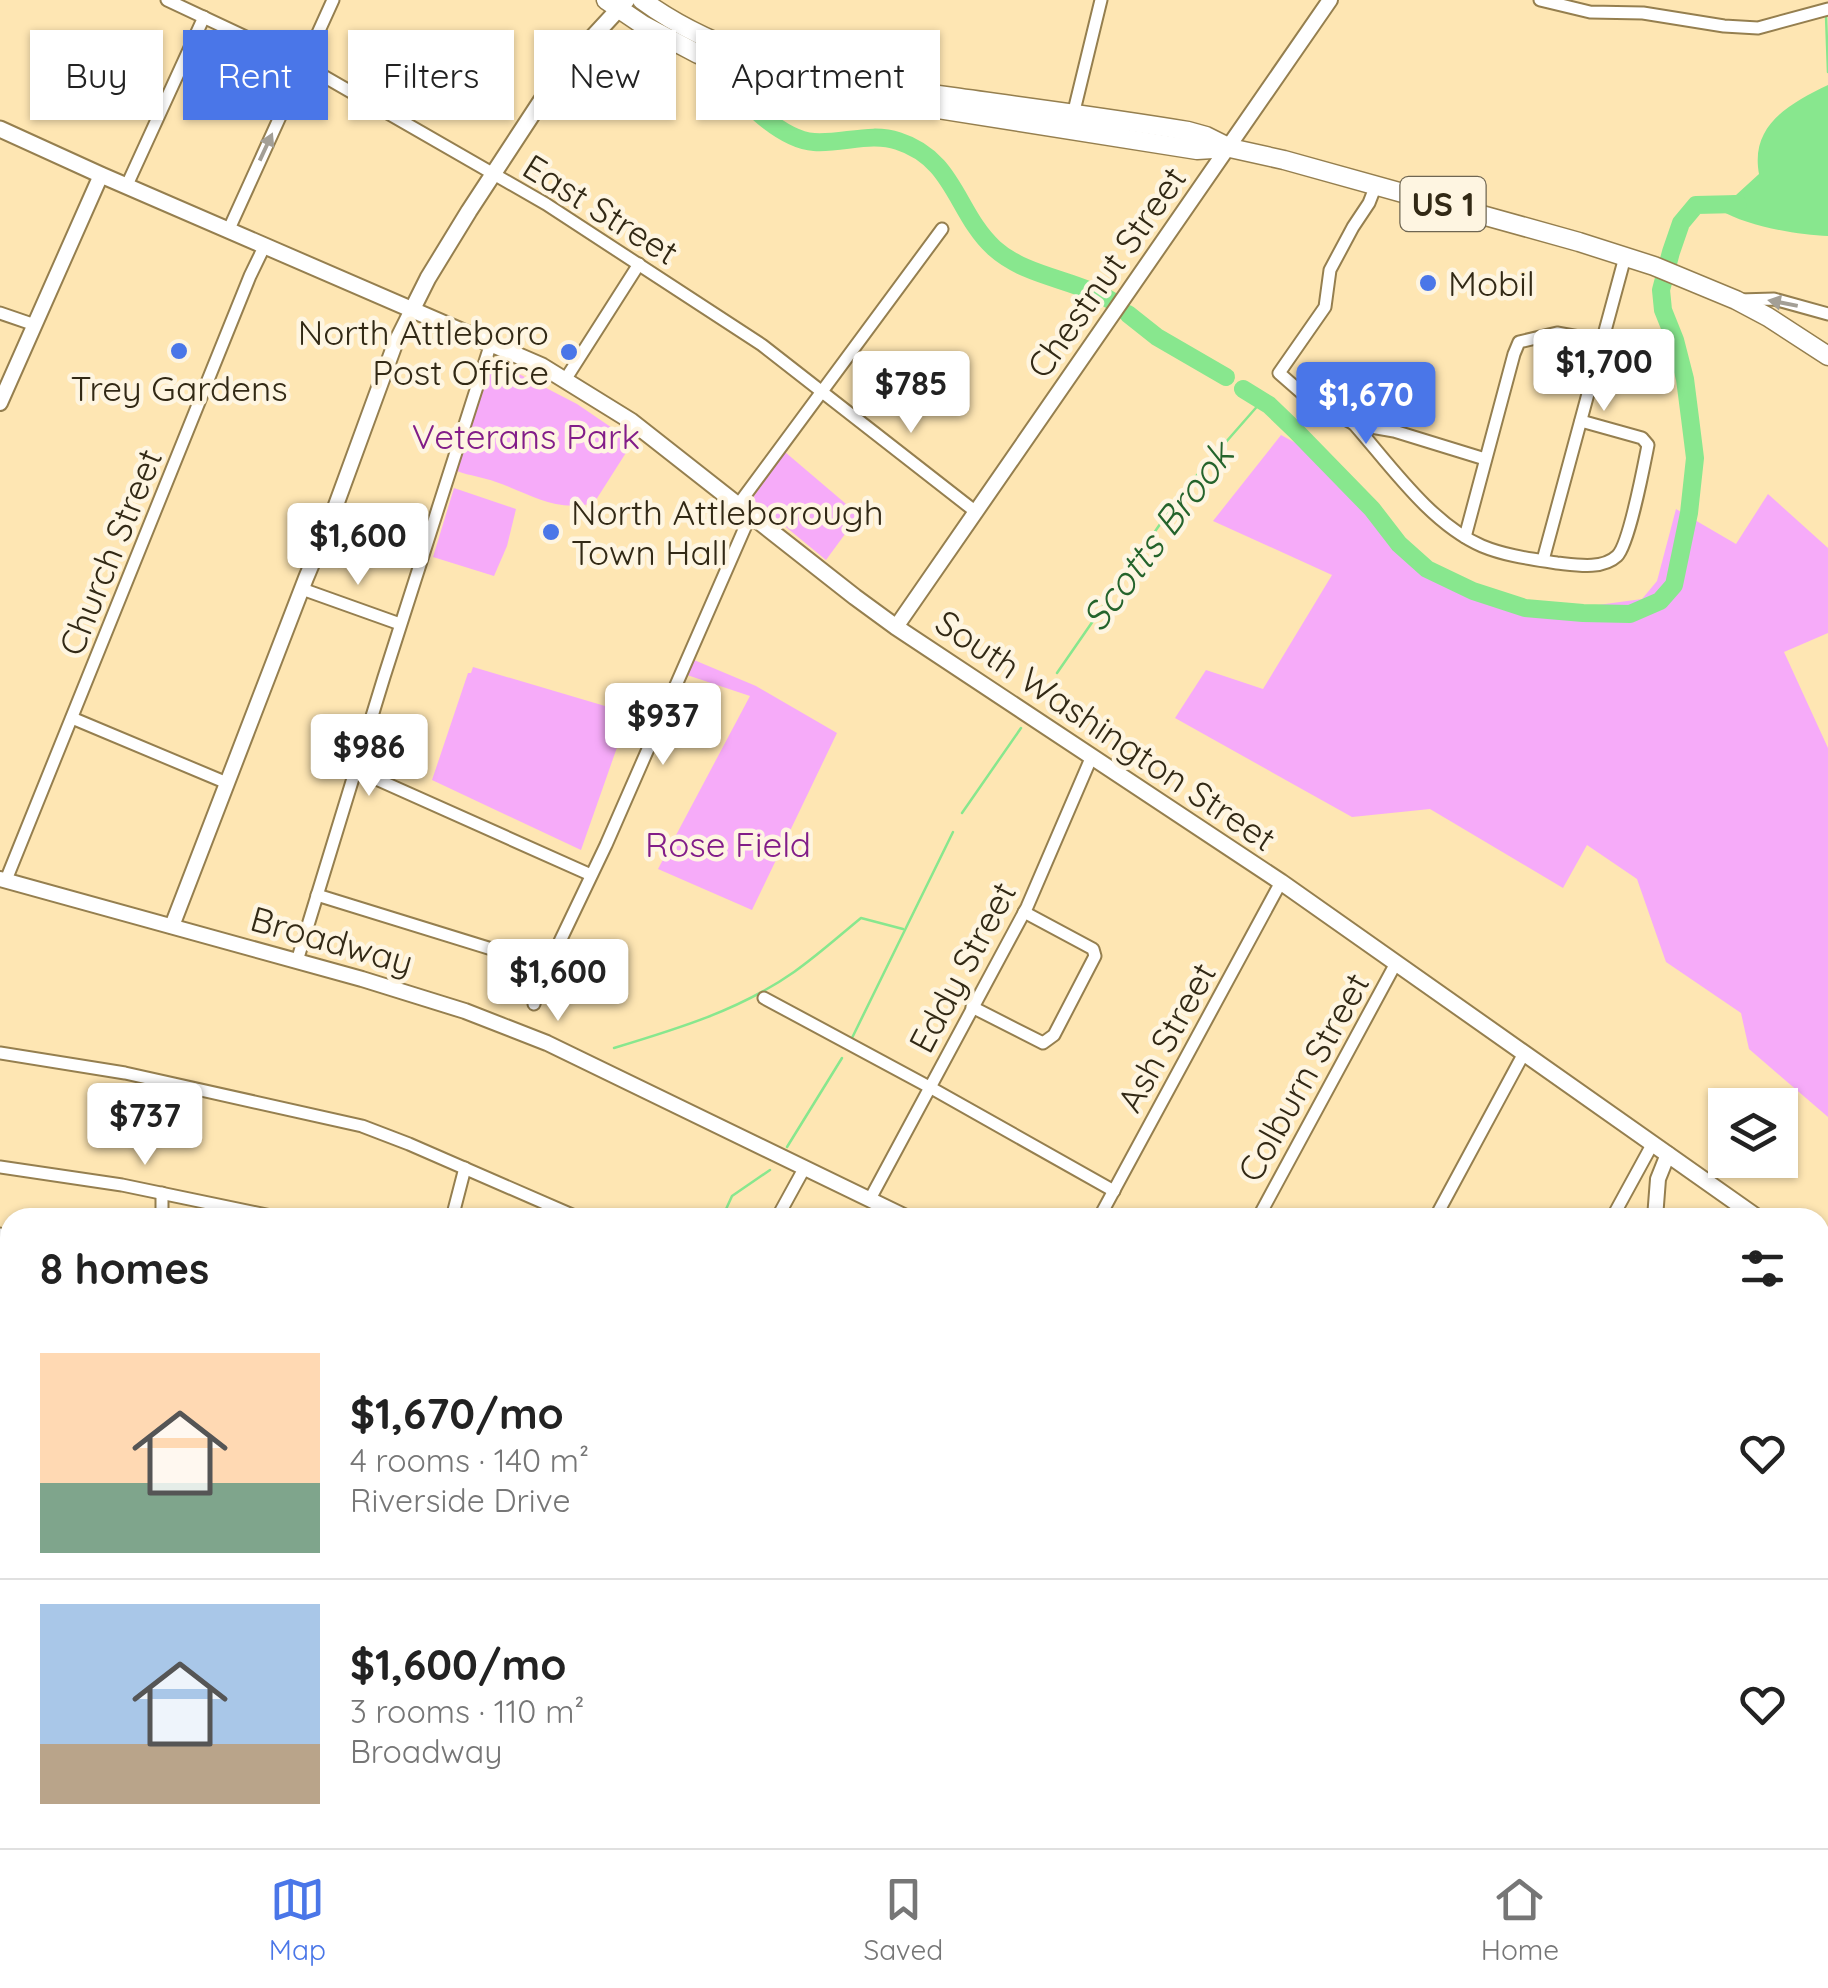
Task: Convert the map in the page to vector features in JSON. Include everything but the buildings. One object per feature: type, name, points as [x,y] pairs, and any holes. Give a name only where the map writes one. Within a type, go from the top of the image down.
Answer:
[{"type":"main road","name":"US 1","points":[[642,0],[707,38],[808,74],[1206,136],[1230,148],[1625,256],[1736,300],[1828,356]]},
{"type":"main road","name":"US 1","points":[[617,3],[644,25],[698,54],[792,86],[1197,150],[1230,148]]},
{"type":"main road","points":[[412,310],[493,173],[565,67],[617,3]]},
{"type":"main road","name":"South Washington Street","points":[[0,128],[542,366],[631,421],[896,627],[1281,882],[1744,1208]]},
{"type":"street","name":"East Street","points":[[167,0],[230,30]]},
{"type":"street","points":[[320,30],[333,0]]},
{"type":"street","points":[[1073,115],[1102,0]]},
{"type":"street","name":"Chestnut Street","points":[[896,627],[1330,0]]},
{"type":"street","points":[[1540,0],[1590,12],[1643,13],[1758,28],[1828,9]]},
{"type":"street","points":[[127,185],[204,18]]},
{"type":"street","name":"East Street","points":[[328,79],[546,204],[762,345],[976,512]]},
{"type":"street","points":[[229,229],[279,120]]},
{"type":"street","points":[[0,402],[101,175]]},
{"type":"street","points":[[1376,186],[1330,270],[1324,307],[1279,373],[1303,394],[1354,424],[1394,431],[1486,458]]},
{"type":"street","points":[[534,1004],[546,963],[552,958],[591,875],[744,510],[822,391],[942,230]]},
{"type":"street","name":"Church Street","points":[[3,880],[265,245]]},
{"type":"street","points":[[1543,560],[1625,256]]},
{"type":"street","points":[[564,380],[639,264]]},
{"type":"street","points":[[1736,300],[1774,299],[1828,314]]},
{"type":"street","points":[[172,926],[395,344],[412,310]]},
{"type":"street","points":[[0,313],[35,326]]},
{"type":"street","points":[[1466,537],[1519,342],[1557,333],[1602,341]]},
{"type":"street","points":[[297,961],[490,343]]},
{"type":"street","points":[[1354,424],[1432,510],[1466,537],[1506,555],[1580,566],[1605,563],[1620,554],[1648,445],[1642,438],[1581,421]]},
{"type":"street","points":[[302,589],[400,624]]},
{"type":"street","points":[[72,718],[227,783]]},
{"type":"street","name":"Eddy Street","points":[[870,1199],[1024,912],[1092,756]]},
{"type":"street","points":[[356,770],[591,875]]},
{"type":"street","name":"Broadway","points":[[3,880],[416,995],[509,1028],[598,1066],[888,1208]]},
{"type":"street","name":"Ash Street","points":[[1105,1208],[1281,882]]},
{"type":"street","points":[[318,895],[524,960],[546,963]]},
{"type":"street","points":[[972,1007],[1043,1043],[1054,1035],[1095,956],[1093,948],[1024,912]]},
{"type":"street","name":"Colburn Street","points":[[1263,1208],[1396,963]]},
{"type":"street","points":[[764,998],[1114,1191]]},
{"type":"street","points":[[0,1052],[125,1074],[362,1126],[556,1208]]},
{"type":"street","points":[[1440,1208],[1524,1053]]},
{"type":"street","points":[[1617,1208],[1653,1143]]},
{"type":"street","points":[[1656,1208],[1658,1179],[1668,1154]]},
{"type":"street","points":[[782,1208],[804,1166]]},
{"type":"street","points":[[0,1167],[162,1192],[236,1208]]},
{"type":"street","points":[[455,1208],[465,1168]]},
{"type":"street","points":[[162,1192],[162,1208]]},
{"type":"green space","name":"Veterans Park","points":[[498,363],[577,404],[624,436],[629,448],[594,503],[555,504],[457,471],[488,367]]},
{"type":"green space","points":[[1281,435],[1316,454],[1374,505],[1423,560],[1512,600],[1583,607],[1642,599],[1657,581],[1676,509],[1736,544],[1768,494],[1828,548],[1828,633],[1784,652],[1828,748],[1828,1117],[1749,1049],[1741,1013],[1666,962],[1637,879],[1587,845],[1563,888],[1430,809],[1352,817],[1175,718],[1206,670],[1263,689],[1332,575],[1213,521]]},
{"type":"green space","points":[[785,452],[859,515],[826,560],[753,500]]},
{"type":"green space","points":[[454,488],[516,509],[494,576],[433,557]]},
{"type":"green space","name":"Rose Field","points":[[694,660],[756,686],[837,733],[752,910],[658,869],[750,696],[687,675]]},
{"type":"green space","points":[[473,667],[605,706],[621,736],[581,850],[432,780]]},
{"type":"shaded area","points":[[1828,85],[1828,236],[1772,229],[1720,210],[1718,198],[1736,195],[1759,174],[1760,142],[1775,118]]},
{"type":"waterway","points":[[1826,15],[1828,72]]},
{"type":"waterway","points":[[768,120],[802,140],[877,138],[917,149],[943,174],[994,248],[1035,272],[1112,301]]},
{"type":"waterway","points":[[1243,389],[1269,405],[1295,430],[1372,509],[1399,544],[1427,569],[1473,591],[1525,608],[1630,614],[1660,601],[1674,585],[1689,513],[1695,458],[1690,418],[1685,379],[1663,310],[1661,290],[1671,252],[1681,223],[1696,205],[1738,204]]},
{"type":"waterway","points":[[1128,314],[1157,337],[1226,377]]},
{"type":"waterway","name":"Scotts Brook","points":[[1057,673],[1183,491],[1261,402]]},
{"type":"waterway","name":"Scotts Brook","points":[[962,813],[1021,728]]},
{"type":"waterway","name":"Scotts Brook","points":[[852,1038],[953,832]]},
{"type":"waterway","points":[[614,1048],[684,1026],[752,997],[794,972],[861,918],[903,929]]},
{"type":"waterway","name":"Scotts Brook","points":[[787,1147],[842,1058]]},
{"type":"waterway","name":"Scotts Brook","points":[[727,1208],[732,1196],[770,1170]]},
{"type":"place","name":"Mobil","points":[[1428,283]]},
{"type":"place","name":"Trey Gardens","points":[[179,351]]},
{"type":"place","name":"North Attleboro Post Office","points":[[569,352]]},
{"type":"place","name":"North Attleborough Town Hall","points":[[551,532]]}]
